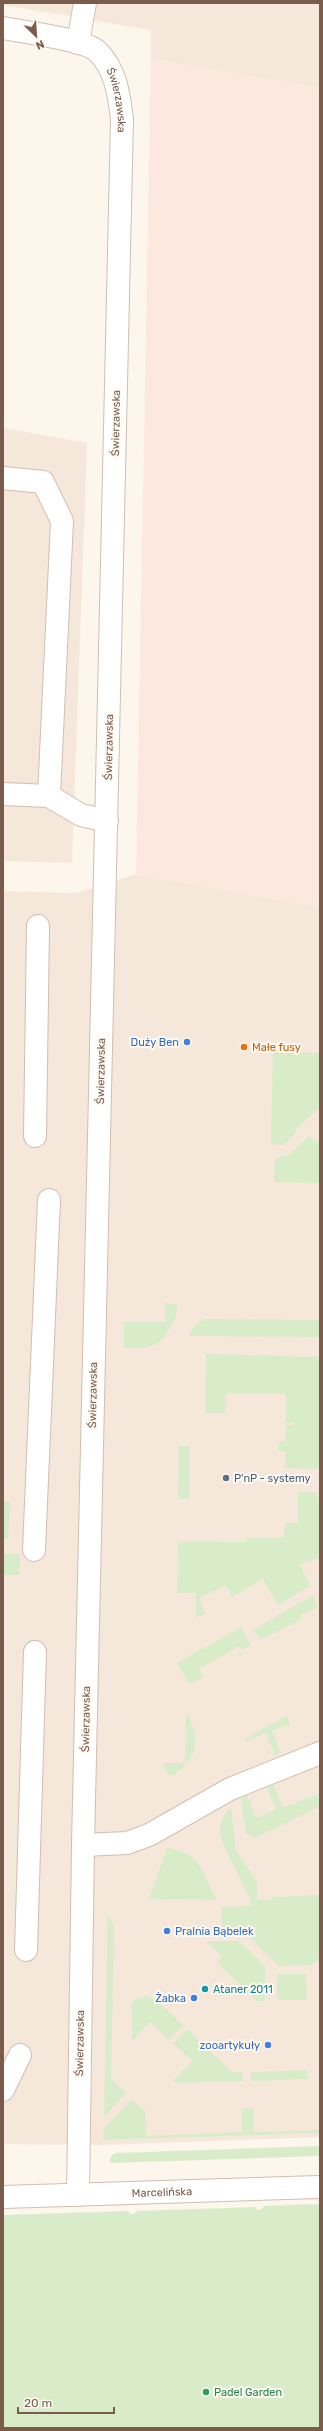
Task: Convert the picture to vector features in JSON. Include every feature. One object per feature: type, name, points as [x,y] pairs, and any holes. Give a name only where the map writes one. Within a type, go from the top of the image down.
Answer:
[{"type":"street","points":[[78,43],[85,3]]},
{"type":"street","name":"Świerzawska","points":[[3,28],[78,43],[96,50],[107,62],[114,78],[120,97],[122,119],[83,1844],[78,2195]]},
{"type":"street","points":[[3,478],[43,482],[62,521],[49,796]]},
{"type":"street","points":[[3,794],[49,796],[81,815],[107,821]]},
{"type":"street","points":[[35,1136],[38,926]]},
{"type":"street","points":[[34,1550],[49,1200]]},
{"type":"street","points":[[26,1950],[35,1652]]},
{"type":"street","points":[[83,1844],[127,1843],[150,1835],[230,1788],[320,1753]]},
{"type":"street","points":[[3,2090],[20,2055]]},
{"type":"street","name":"Marcelińska","points":[[3,2197],[320,2187]]},
{"type":"shaded area","points":[[3,3],[320,3],[320,88],[151,59],[151,30],[3,5]]},
{"type":"shaded area","points":[[151,59],[320,88],[320,907],[136,874]]},
{"type":"shaded area","points":[[3,428],[87,443],[72,863],[3,861]]},
{"type":"shaded area","points":[[136,874],[320,907],[320,2137],[103,2145],[3,2144],[3,891],[76,893]]},
{"type":"green space","points":[[273,1052],[320,1053],[320,1107],[295,1130],[296,1132],[284,1145],[271,1144]]},
{"type":"green space","points":[[309,1136],[320,1144],[320,1183],[274,1182],[275,1160],[280,1156],[288,1156]]},
{"type":"green space","points":[[165,1303],[177,1305],[177,1308],[174,1321],[162,1340],[152,1346],[124,1348],[124,1322],[165,1322]]},
{"type":"green space","points":[[206,1319],[320,1320],[320,1337],[188,1336],[196,1324]]},
{"type":"green space","points":[[206,1354],[320,1357],[320,1469],[285,1468],[286,1451],[278,1451],[279,1442],[285,1441],[286,1425],[293,1425],[293,1422],[286,1423],[286,1394],[226,1393],[225,1413],[205,1413]]},
{"type":"green space","points":[[179,1446],[189,1446],[189,1499],[178,1499]]},
{"type":"green space","points":[[298,1492],[315,1492],[320,1505],[320,1557],[300,1565],[310,1586],[278,1605],[263,1579],[232,1597],[226,1585],[199,1598],[205,1613],[196,1618],[196,1593],[177,1593],[178,1541],[246,1542],[247,1538],[284,1538],[285,1523],[298,1523]]},
{"type":"green space","points":[[3,1501],[10,1501],[8,1539],[3,1539]]},
{"type":"green space","points":[[3,1554],[20,1554],[19,1575],[3,1575]]},
{"type":"green space","points":[[313,1595],[318,1607],[300,1615],[302,1619],[260,1640],[253,1630]]},
{"type":"green space","points":[[241,1627],[251,1645],[242,1650],[239,1646],[199,1669],[203,1677],[190,1684],[177,1663]]},
{"type":"green space","points":[[186,1712],[194,1732],[194,1749],[192,1756],[187,1763],[170,1777],[162,1763],[185,1763]]},
{"type":"green space","points":[[287,1715],[290,1724],[272,1731],[281,1753],[275,1756],[266,1733],[246,1741],[244,1739]]},
{"type":"green space","points":[[274,1785],[283,1808],[320,1793],[320,1806],[255,1838],[246,1833],[241,1799],[247,1795],[256,1818],[276,1810],[267,1788]]},
{"type":"green space","points":[[231,1808],[236,1850],[257,1882],[257,1900],[272,1900],[272,1897],[320,1895],[320,1958],[311,1965],[279,1966],[244,1932],[222,1932],[221,1907],[251,1906],[251,1901],[222,1842],[220,1828],[222,1819]]},
{"type":"green space","points":[[167,1848],[178,1850],[194,1859],[204,1873],[217,1900],[149,1899]]},
{"type":"green space","points":[[108,1913],[114,1927],[111,2079],[126,2093],[104,2117]]},
{"type":"green space","points":[[206,1941],[239,1941],[265,1966],[265,2001],[257,2001],[217,1963],[222,1956]]},
{"type":"green space","points":[[277,1974],[306,1974],[307,2000],[277,2000]]},
{"type":"green space","points":[[145,1996],[155,1999],[183,2025],[169,2040],[150,2022],[132,2041],[132,2004],[134,2000]]},
{"type":"green space","points":[[187,2029],[232,2072],[242,2072],[243,2081],[179,2083],[173,2081],[192,2061],[173,2043]]},
{"type":"green space","points":[[307,2070],[308,2079],[251,2081],[251,2072]]},
{"type":"green space","points":[[132,2099],[145,2111],[146,2136],[242,2132],[242,2109],[253,2108],[254,2132],[320,2130],[320,2133],[103,2140],[104,2129]]},
{"type":"green space","points":[[320,2146],[320,2156],[111,2163],[110,2159],[112,2155],[117,2153]]},
{"type":"green space","points":[[320,2204],[320,2428],[3,2428],[3,2215],[129,2211],[129,2214],[134,2214],[137,2211],[256,2207],[256,2210],[262,2209],[264,2206]]},
{"type":"place","name":"Duży Ben","points":[[187,1042]]},
{"type":"place","name":"Małe fusy","points":[[244,1047]]},
{"type":"place","name":"P'nP - systemy","points":[[226,1478]]},
{"type":"place","name":"Pralnia Bąbelek","points":[[167,1931]]},
{"type":"place","name":"Ataner 2011","points":[[205,1989]]},
{"type":"place","name":"Żabka","points":[[194,1998]]},
{"type":"place","name":"zooartykuły","points":[[268,2045]]},
{"type":"place","name":"Padel Garden","points":[[206,2392]]}]
